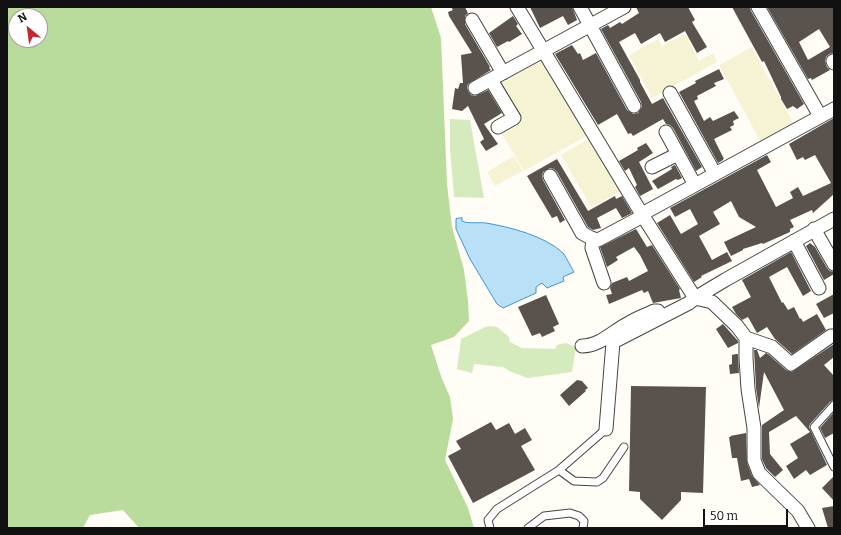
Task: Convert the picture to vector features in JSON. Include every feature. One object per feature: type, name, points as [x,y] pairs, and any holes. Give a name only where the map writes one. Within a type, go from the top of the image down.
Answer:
[{"type":"street","points":[[517,7],[695,298],[712,302],[738,326],[746,338],[748,389],[754,428],[754,460],[759,473],[798,511],[808,528]]},
{"type":"street","points":[[580,7],[634,106]]},
{"type":"street","points":[[475,88],[624,7]]},
{"type":"street","points":[[758,7],[820,116]]},
{"type":"street","points":[[472,20],[503,73]]},
{"type":"street","points":[[492,80],[514,118],[498,127]]},
{"type":"street","points":[[670,93],[715,174]]},
{"type":"street","points":[[550,176],[582,233],[598,240],[834,109]]},
{"type":"street","points":[[666,132],[695,185]]},
{"type":"street","points":[[652,168],[678,154]]},
{"type":"street","points":[[606,429],[613,342],[689,303],[695,298],[834,218]]},
{"type":"street","points":[[814,229],[834,264]]},
{"type":"street","points":[[593,239],[592,248],[604,283]]},
{"type":"street","points":[[794,241],[819,288]]},
{"type":"street","points":[[582,346],[590,346],[602,340],[628,323],[654,310],[672,312]]},
{"type":"street","points":[[746,338],[772,347],[791,364],[831,336],[834,336]]},
{"type":"lane","points":[[834,405],[814,427],[834,467]]},
{"type":"lane","points":[[490,528],[488,520],[497,509],[559,470],[606,429]]},
{"type":"lane","points":[[559,470],[574,481],[596,482],[603,478],[624,447]]},
{"type":"lane","points":[[528,528],[544,516],[570,513],[579,516],[584,521],[583,528]]},
{"type":"shaded area","points":[[685,34],[699,61],[713,53],[717,62],[652,98],[629,55],[658,39],[662,46]]},
{"type":"shaded area","points":[[752,47],[795,126],[762,144],[719,65]]},
{"type":"shaded area","points":[[542,57],[588,135],[524,171],[500,131],[521,119],[500,82]]},
{"type":"shaded area","points":[[592,137],[623,190],[591,207],[561,155]]},
{"type":"shaded area","points":[[514,156],[523,171],[495,186],[487,172]]},
{"type":"green space","points":[[7,7],[431,7],[441,38],[447,184],[452,227],[464,270],[469,321],[454,337],[431,345],[442,379],[450,397],[453,419],[445,460],[468,508],[474,528],[139,528],[123,510],[90,515],[83,528],[7,528]]},
{"type":"green space","points":[[450,119],[470,120],[484,198],[454,197],[450,149]]},
{"type":"green space","points":[[490,326],[497,327],[509,337],[510,342],[522,348],[555,349],[557,345],[566,343],[576,347],[572,372],[528,378],[511,372],[503,367],[474,364],[472,373],[457,369],[461,339]]},
{"type":"water","points":[[462,218],[462,221],[464,222],[486,223],[506,227],[537,237],[556,247],[563,253],[574,272],[563,277],[564,281],[547,288],[542,283],[536,287],[536,293],[503,308],[497,304],[470,259],[456,229],[456,219]]},
{"type":"building","points":[[451,7],[465,7],[468,13],[465,16],[465,24],[491,70],[468,84],[468,91],[471,95],[475,96],[488,90],[502,113],[484,124],[498,144],[486,151],[480,142],[484,139],[468,106],[462,111],[452,109],[455,88],[458,89],[460,83],[463,83],[461,55],[472,53],[449,16],[448,12],[453,10]]},
{"type":"building","points":[[530,7],[572,7],[577,20],[568,25],[563,16],[540,28]]},
{"type":"building","points":[[636,7],[688,7],[695,20],[692,22],[707,47],[697,53],[685,31],[665,42],[660,33],[641,44],[635,33],[619,42],[652,104],[663,98],[702,167],[696,171],[673,128],[666,124],[663,119],[633,136],[631,133],[628,134],[617,114],[598,125],[555,54],[572,45],[578,54],[580,53],[583,60],[596,53],[627,110],[633,114],[638,113],[642,107],[641,102],[601,29],[608,25],[610,28],[620,22],[622,24],[639,13]]},
{"type":"building","points":[[732,7],[750,7],[804,104],[797,109],[793,106],[787,109],[764,61],[762,62]]},
{"type":"building","points":[[767,7],[834,7],[834,53],[829,54],[825,61],[830,70],[812,80],[811,78],[808,79]],"holes":[[[819,29],[830,47],[808,60],[799,42]]]},
{"type":"building","points":[[513,16],[518,24],[516,26],[522,34],[497,47],[489,33]]},
{"type":"building","points":[[719,69],[724,79],[714,83],[716,86],[697,96],[698,99],[694,101],[704,121],[710,117],[713,121],[734,111],[739,118],[733,121],[734,125],[730,127],[732,130],[714,139],[724,159],[718,163],[679,92],[696,83],[695,81]]},
{"type":"building","points":[[834,118],[834,194],[813,213],[812,210],[790,220],[794,227],[790,229],[790,232],[763,244],[762,243],[743,249],[731,256],[724,242],[756,227],[739,217],[731,201],[713,212],[720,224],[699,236],[712,260],[727,252],[732,261],[701,276],[702,277],[694,282],[657,223],[670,215],[681,234],[698,224],[690,209],[675,217],[670,208],[767,155],[771,162],[757,170],[776,207],[793,198],[790,192],[798,187],[803,196],[831,183],[815,155],[805,160],[803,157],[797,160],[789,144]]},
{"type":"building","points":[[646,143],[653,153],[639,162],[653,189],[640,196],[635,187],[637,185],[629,168],[625,171],[619,161],[638,150],[637,148]]},
{"type":"building","points":[[557,159],[588,211],[615,196],[616,199],[622,196],[632,213],[622,218],[616,208],[597,218],[601,228],[593,230],[588,227],[557,172],[550,168],[543,172],[543,180],[565,220],[560,223],[557,216],[552,218],[527,176]]},
{"type":"building","points":[[675,165],[682,178],[678,180],[676,179],[658,189],[652,181],[672,169],[671,167]]},
{"type":"building","points":[[636,229],[647,247],[652,245],[680,289],[681,298],[653,303],[648,291],[644,293],[642,290],[609,304],[606,295],[612,294],[610,288],[612,283],[627,277],[629,281],[648,271],[634,247],[616,257],[618,260],[607,267],[600,247]]},
{"type":"building","points":[[810,243],[815,247],[827,268],[834,272],[834,274],[824,280],[806,246]]},
{"type":"building","points":[[791,252],[811,291],[803,296],[787,267],[769,277],[782,303],[783,302],[788,310],[794,307],[803,322],[817,314],[826,330],[792,354],[775,339],[767,327],[757,333],[748,317],[742,320],[732,307],[751,297],[742,280]]},
{"type":"building","points":[[834,294],[834,313],[824,318],[816,304]]},
{"type":"building","points":[[546,295],[559,324],[553,327],[555,331],[542,337],[540,333],[532,336],[518,307]]},
{"type":"building","points":[[723,324],[738,341],[738,343],[728,348],[716,329]]},
{"type":"building","points":[[834,344],[834,357],[824,365],[834,376],[834,400],[830,402],[809,427],[827,465],[810,475],[806,470],[794,479],[786,466],[798,458],[790,444],[810,432],[796,416],[769,432],[770,454],[783,470],[775,477],[766,468],[762,459],[762,425],[784,410],[764,372],[759,408],[756,388],[754,350],[757,350],[760,358],[766,353],[786,370],[792,372]]},
{"type":"building","points":[[738,354],[739,373],[730,374],[729,365],[732,364],[732,355]]},
{"type":"building","points":[[577,380],[582,381],[588,388],[569,406],[560,395]]},
{"type":"building","points":[[631,386],[706,387],[703,493],[681,492],[681,500],[662,520],[640,499],[640,492],[629,491]]},
{"type":"building","points":[[834,412],[834,433],[825,438],[820,428]]},
{"type":"building","points":[[491,422],[496,430],[509,423],[515,434],[525,428],[532,440],[521,446],[535,470],[473,503],[448,456],[461,449],[456,441]]},
{"type":"building","points":[[746,433],[747,463],[752,476],[760,485],[752,487],[749,479],[741,481],[737,458],[732,458],[729,437]]},
{"type":"building","points":[[834,476],[834,501],[822,488]]},
{"type":"building","points":[[834,506],[834,528],[828,528],[822,508]]}]
